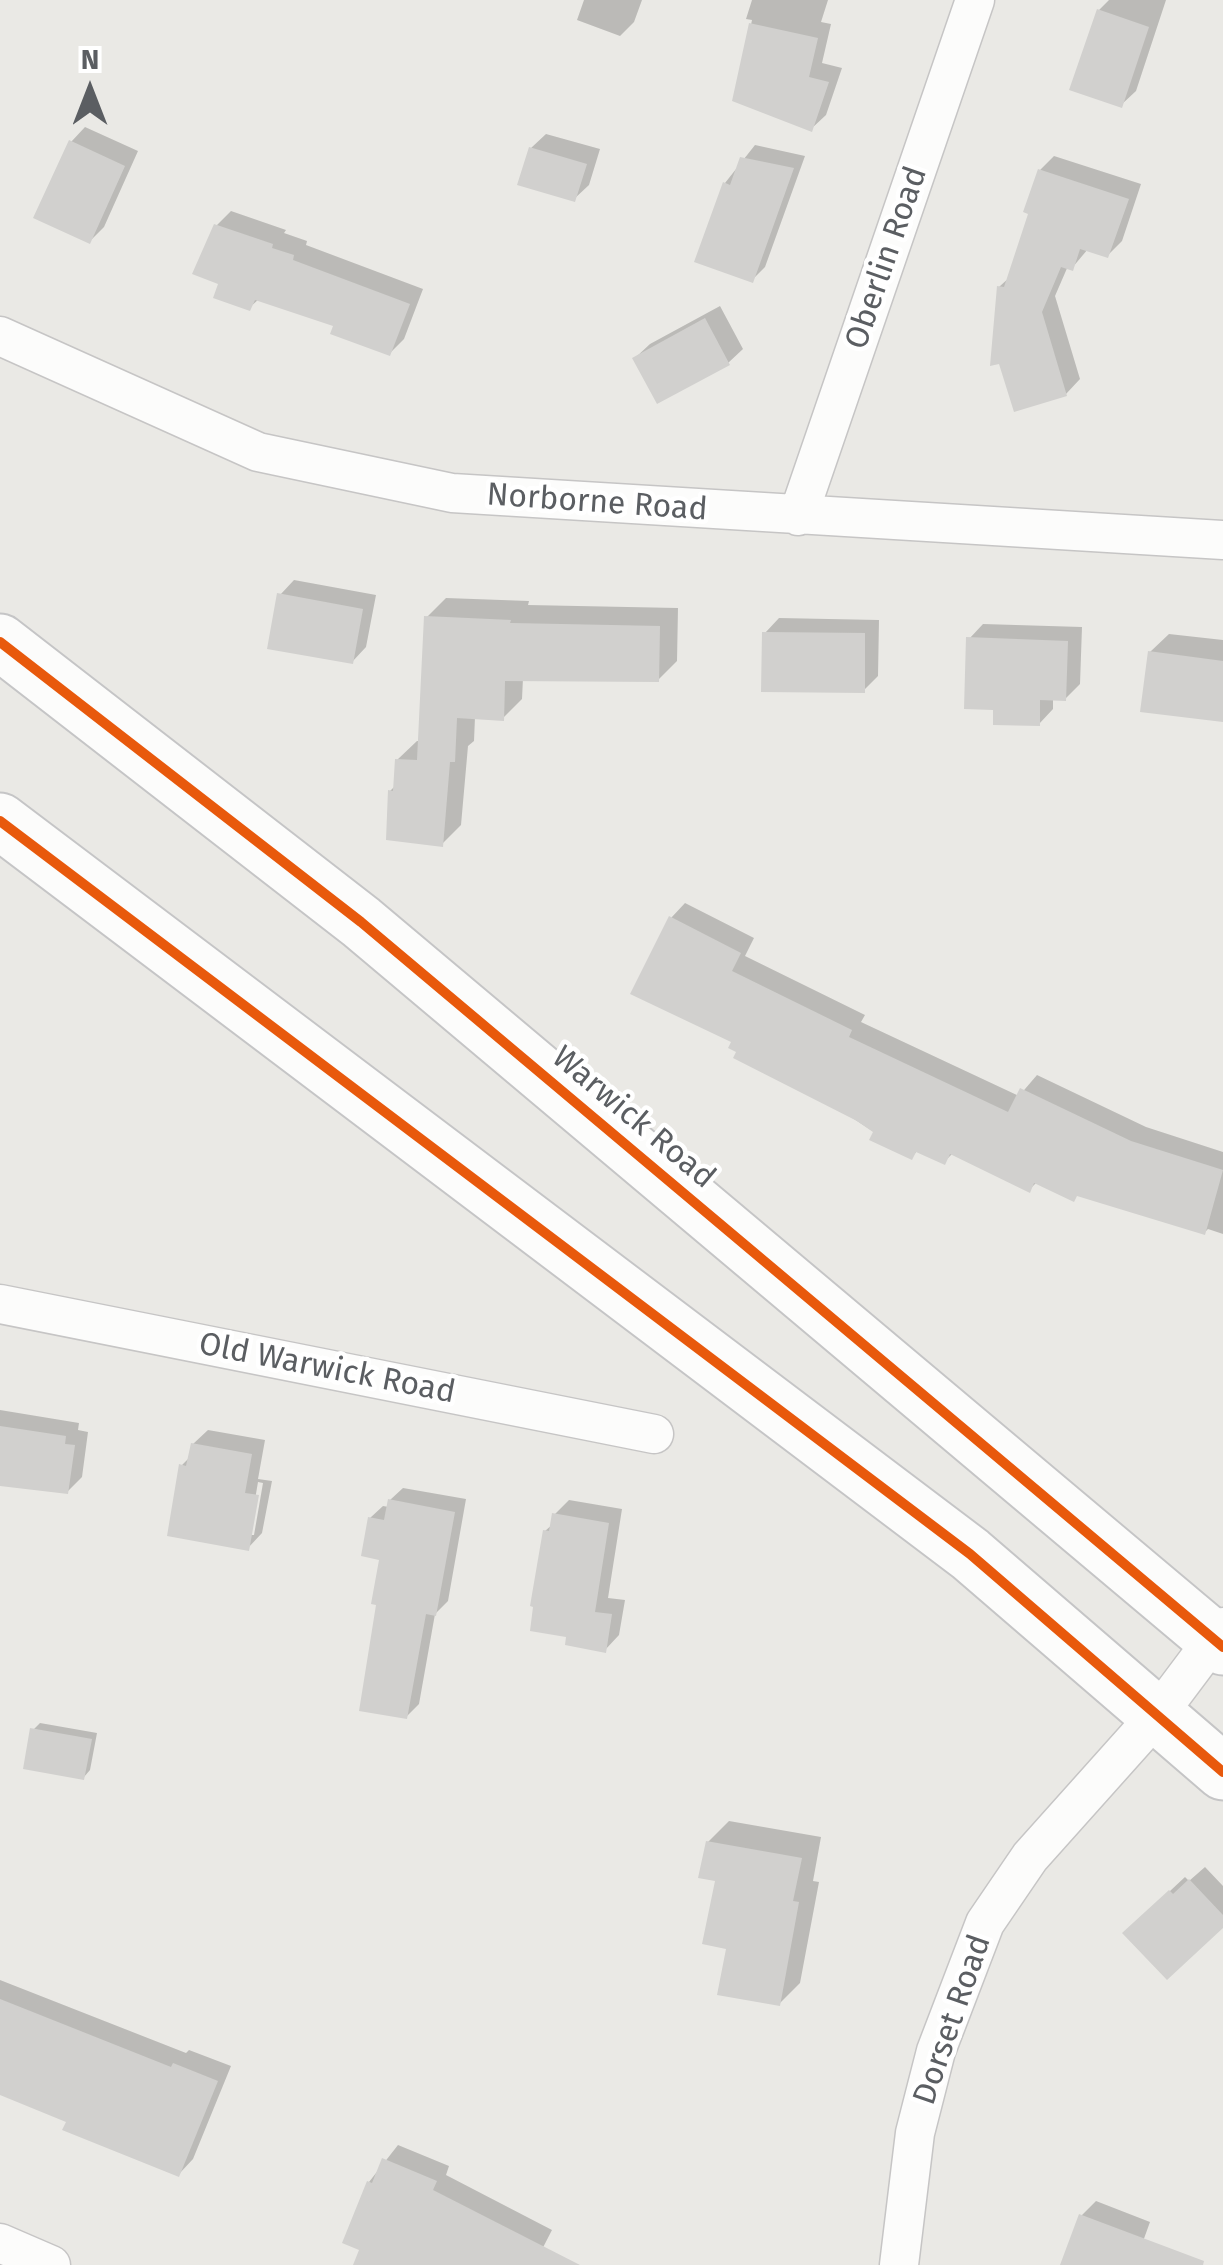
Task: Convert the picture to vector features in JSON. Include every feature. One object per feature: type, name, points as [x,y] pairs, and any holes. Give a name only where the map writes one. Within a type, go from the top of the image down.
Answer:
[{"type":"main road","name":"Warwick Road","points":[[0,642],[361,922],[1220,1638]]},
{"type":"main road","points":[[0,821],[970,1554],[1223,1772]]},
{"type":"street","name":"Oberlin Road","points":[[798,516],[975,0]]},
{"type":"street","name":"Norborne Road","points":[[0,336],[258,452],[452,493],[1223,540]]},
{"type":"street","name":"Old Warwick Road","points":[[0,1304],[654,1434]]},
{"type":"street","name":"Dorset Road","points":[[898,2265],[920,2116],[936,2051],[985,1923],[1030,1857],[1220,1638]]},
{"type":"street","points":[[0,2243],[52,2265]]},
{"type":"building","points":[[1097,9],[1149,27],[1122,108],[1069,90]]},
{"type":"building","points":[[749,23],[818,38],[809,77],[829,82],[812,132],[732,101]]},
{"type":"building","points":[[69,140],[125,166],[90,244],[33,218]]},
{"type":"building","points":[[529,147],[587,164],[575,202],[517,185]]},
{"type":"building","points":[[740,157],[794,168],[753,283],[694,262],[723,182],[730,185]]},
{"type":"building","points":[[1038,169],[1129,199],[1108,258],[1080,249],[1073,271],[1061,267],[1042,312],[1067,396],[1014,412],[999,364],[990,366],[997,286],[1004,287]]},
{"type":"building","points":[[214,224],[273,244],[272,248],[294,255],[293,260],[410,304],[390,356],[330,334],[333,326],[255,300],[250,311],[213,298],[218,284],[192,274]]},
{"type":"building","points":[[705,318],[730,365],[657,404],[632,358]]},
{"type":"building","points":[[277,593],[363,609],[353,664],[267,649]]},
{"type":"building","points":[[424,616],[511,620],[510,623],[660,626],[659,682],[505,681],[504,721],[457,718],[443,847],[386,840],[388,790],[393,791],[395,759],[417,760]]},
{"type":"building","points":[[762,632],[865,633],[865,693],[761,692]]},
{"type":"building","points":[[966,637],[1068,641],[1066,701],[1040,700],[1040,726],[993,725],[993,710],[964,709]]},
{"type":"building","points":[[1148,651],[1223,661],[1223,722],[1140,712]]},
{"type":"building","points":[[669,916],[741,953],[732,971],[852,1030],[849,1037],[1008,1112],[1020,1088],[1131,1141],[1223,1170],[1205,1235],[1077,1196],[1074,1202],[1034,1183],[1030,1193],[950,1154],[945,1165],[916,1152],[912,1160],[869,1140],[873,1132],[857,1121],[733,1058],[736,1052],[728,1048],[731,1042],[630,994]]},
{"type":"building","points":[[0,1426],[66,1436],[65,1444],[75,1445],[68,1494],[0,1486]]},
{"type":"building","points":[[191,1443],[252,1454],[245,1493],[259,1495],[249,1551],[167,1536],[179,1464],[186,1466]]},
{"type":"building","points":[[388,1499],[455,1512],[436,1616],[426,1614],[407,1719],[359,1711],[379,1560],[361,1556],[368,1517],[384,1520]]},
{"type":"building","points":[[552,1513],[609,1523],[595,1612],[612,1614],[606,1653],[565,1645],[566,1637],[530,1631],[530,1606],[543,1530],[549,1531]]},
{"type":"building","points":[[30,1728],[92,1739],[84,1780],[23,1769]]},
{"type":"building","points":[[706,1841],[802,1858],[793,1901],[799,1902],[780,2006],[717,1995],[726,1949],[702,1944],[715,1881],[698,1878]]},
{"type":"building","points":[[1189,1879],[1223,1915],[1223,1928],[1167,1980],[1122,1933],[1169,1890],[1173,1894]]},
{"type":"building","points":[[0,1999],[171,2067],[173,2063],[218,2081],[179,2177],[62,2130],[66,2122],[0,2095]]},
{"type":"building","points":[[382,2158],[437,2181],[433,2190],[580,2265],[353,2265],[359,2250],[342,2243],[367,2181],[372,2183]]},
{"type":"building","points":[[1079,2214],[1204,2261],[1203,2265],[1060,2265]]},
{"type":"cycle path","points":[[0,642],[361,922],[1223,1647]]},
{"type":"cycle path","points":[[0,821],[970,1554],[1223,1772]]}]
